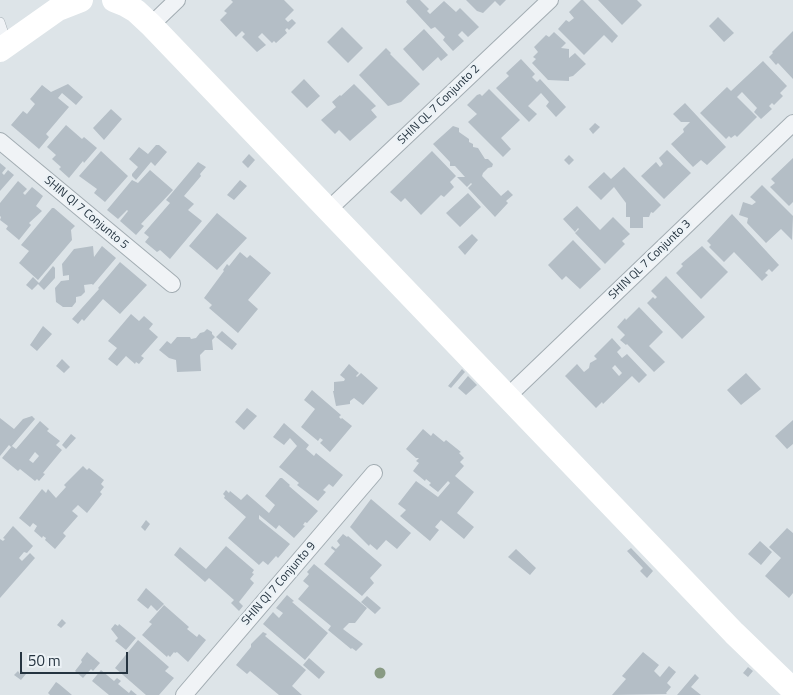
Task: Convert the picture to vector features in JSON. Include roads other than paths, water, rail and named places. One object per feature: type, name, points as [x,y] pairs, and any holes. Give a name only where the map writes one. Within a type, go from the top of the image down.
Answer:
[{"type":"street","points":[[4,48],[58,9],[81,0]]},
{"type":"street","points":[[114,0],[136,11],[151,25],[734,633],[790,681]]},
{"type":"street","points":[[151,25],[176,0]]},
{"type":"street","name":"SHIN QL 7 Conjunto 2","points":[[328,210],[550,0]]},
{"type":"street","name":"SHIN QL 7 Conjunto 3","points":[[508,397],[793,123]]},
{"type":"street","name":"SHIN QI 7 Conjunto 5","points":[[0,141],[172,284]]},
{"type":"street","name":"SHIN QI 7 Conjunto 9","points":[[184,695],[374,474]]},
{"type":"lane","points":[[0,22],[4,48]]}]
